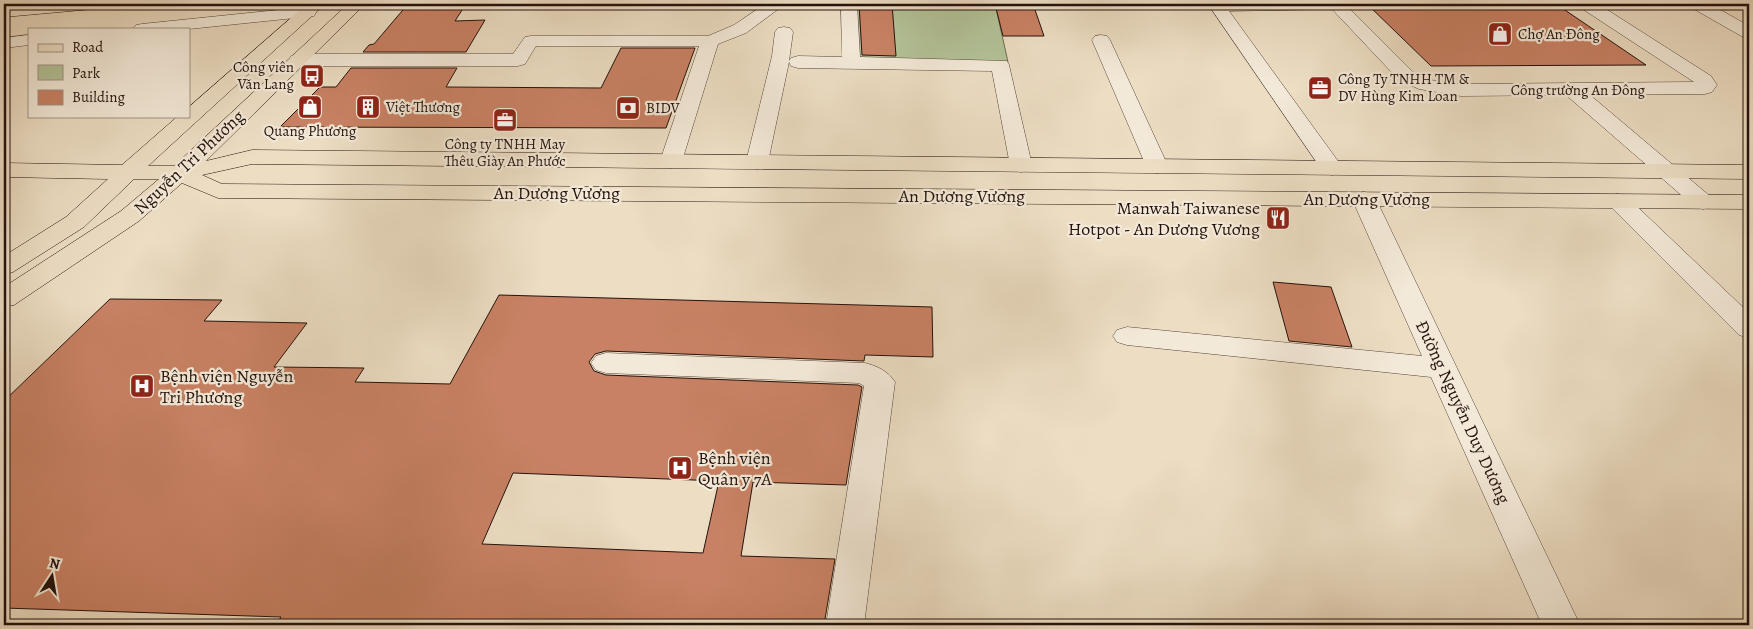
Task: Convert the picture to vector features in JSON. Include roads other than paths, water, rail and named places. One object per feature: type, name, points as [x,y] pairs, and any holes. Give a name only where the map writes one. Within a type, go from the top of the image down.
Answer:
[{"type":"main road","points":[[4,12],[93,4]]},
{"type":"main road","points":[[312,8],[355,6]]},
{"type":"main road","name":"Nguyễn Tri Phương","points":[[4,299],[124,220],[180,173],[355,6]]},
{"type":"main road","name":"Nguyễn Tri Phương","points":[[190,116],[312,8]]},
{"type":"main road","name":"Nguyễn Tri Phương","points":[[4,267],[75,222],[129,170],[188,118]]},
{"type":"main road","name":"An Dương Vương","points":[[4,170],[129,170],[180,173],[252,157],[1749,172]]},
{"type":"main road","points":[[1158,166],[1170,198]]},
{"type":"main road","points":[[1332,168],[1364,200]]},
{"type":"main road","name":"An Dương Vương","points":[[180,173],[218,191],[1749,202]]},
{"type":"street","points":[[298,60],[518,60],[531,41],[710,41],[750,23],[777,4],[773,4]]},
{"type":"street","points":[[849,4],[851,62]]},
{"type":"street","points":[[1216,5],[1336,4]]},
{"type":"street","name":"Công trường An Đông","points":[[1336,4],[1406,76],[1426,85],[1461,90],[1704,88],[1706,85],[1704,80],[1587,4]]},
{"type":"street","points":[[1698,4],[1749,33]]},
{"type":"street","points":[[1216,5],[1332,168]]},
{"type":"street","points":[[150,28],[312,8]]},
{"type":"street","points":[[757,162],[781,56],[784,32]]},
{"type":"street","points":[[4,43],[28,40]]},
{"type":"street","points":[[1101,40],[1158,166]]},
{"type":"street","points":[[672,161],[710,41]]},
{"type":"street","points":[[798,62],[1000,65],[1022,165]]},
{"type":"street","points":[[1572,90],[1703,202]]},
{"type":"street","name":"Đường Nguyễn Duy Dương","points":[[1364,200],[1561,625]]},
{"type":"street","points":[[1618,201],[1749,329]]},
{"type":"street","points":[[1127,336],[1442,368]]},
{"type":"street","points":[[606,363],[865,373],[880,382],[845,625]]},
{"type":"place","name":"Chợ An Đông","points":[[1500,34]]},
{"type":"place","name":"Công viên Văn Lang","points":[[312,76]]},
{"type":"place","name":"Công Ty TNHH TM & DV Hùng Kim Loan","points":[[1320,88]]},
{"type":"place","name":"Quang Phương","points":[[310,107]]},
{"type":"place","name":"Việt Thương","points":[[368,107]]},
{"type":"place","name":"BIDV","points":[[628,108]]},
{"type":"place","name":"Công ty TNHH May Thêu Giày An Phước","points":[[505,120]]},
{"type":"place","name":"Manwah Taiwanese Hotpot - An Dương Vương","points":[[1278,218]]},
{"type":"place","name":"Bệnh viện Nguyễn Tri Phương","points":[[142,386]]},
{"type":"place","name":"Bệnh viện Quân y 7A","points":[[680,468]]}]
